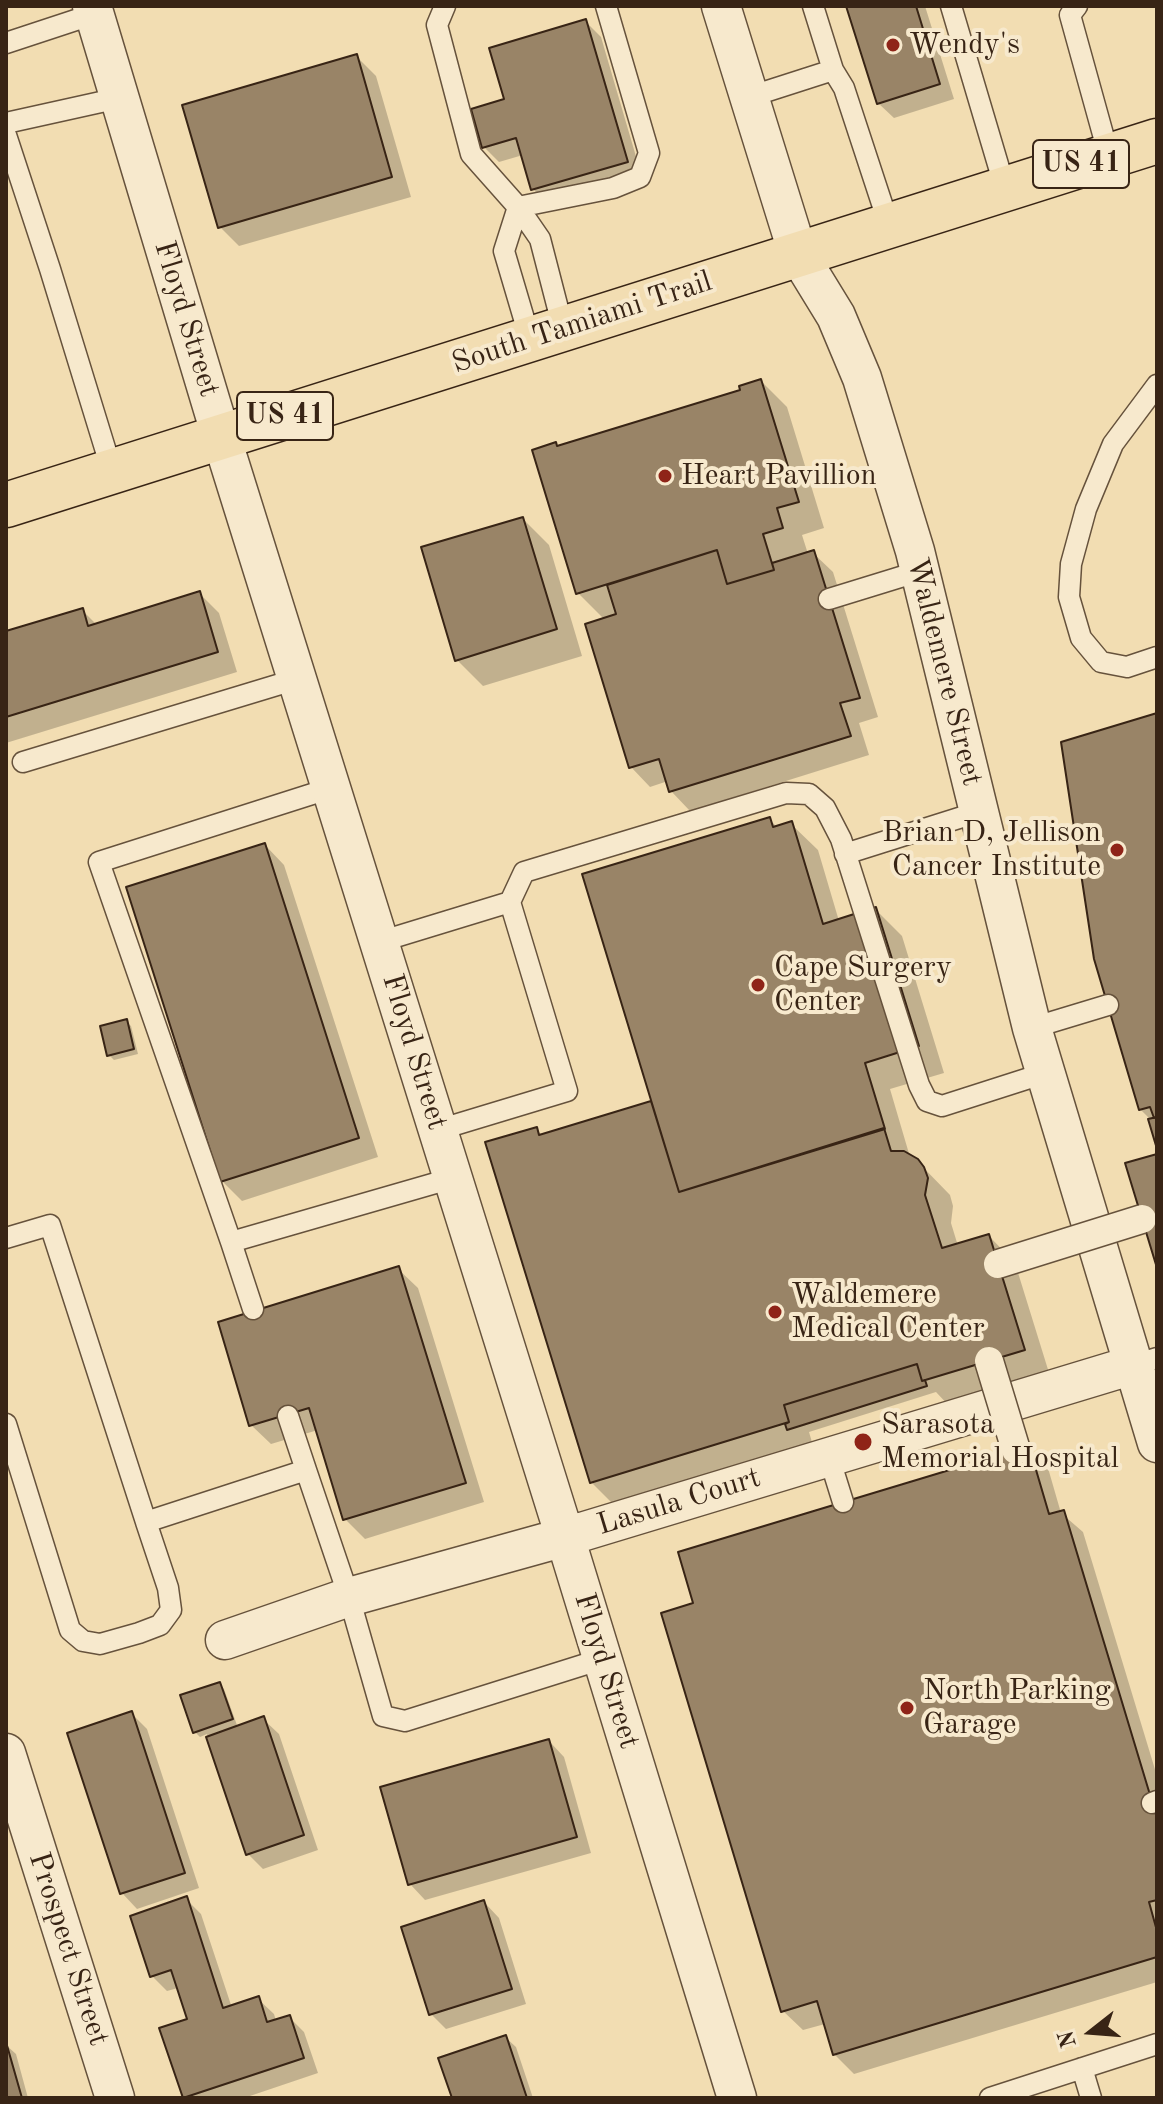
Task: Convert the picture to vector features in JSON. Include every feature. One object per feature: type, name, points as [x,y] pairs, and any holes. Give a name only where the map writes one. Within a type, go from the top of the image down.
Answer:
[{"type":"main road","name":"South Tamiami Trail","points":[[6,505],[1157,141]]},
{"type":"street","name":"Waldemere Street","points":[[721,6],[798,254],[836,316],[862,378],[920,571],[1032,1028],[1145,1361],[1157,1443]]},
{"type":"street","name":"Floyd Street","points":[[93,10],[221,436],[737,2098]]},
{"type":"street","points":[[998,1264],[1142,1219]]},
{"type":"street","points":[[989,1361],[1016,1450]]},
{"type":"street","name":"Lasula Court","points":[[225,1640],[349,1597],[565,1537],[1145,1361]]},
{"type":"street","name":"Prospect Street","points":[[6,1753],[115,2098]]},
{"type":"lane","points":[[445,6],[437,25],[471,154],[518,207],[540,239],[547,334]]},
{"type":"lane","points":[[518,207],[613,188],[640,177],[649,153],[606,6]]},
{"type":"lane","points":[[813,6],[833,70],[844,88],[889,225]]},
{"type":"lane","points":[[951,6],[1005,188]]},
{"type":"lane","points":[[1077,6],[1070,15],[1109,156]]},
{"type":"lane","points":[[6,43],[93,10]]},
{"type":"lane","points":[[749,97],[833,70]]},
{"type":"lane","points":[[6,123],[119,98]]},
{"type":"lane","points":[[6,135],[112,471]]},
{"type":"lane","points":[[518,207],[504,251],[547,334]]},
{"type":"lane","points":[[1157,385],[1113,444],[1086,509],[1071,564],[1069,597],[1081,638],[1101,662],[1127,667],[1157,657]]},
{"type":"lane","points":[[829,599],[920,571]]},
{"type":"lane","points":[[23,762],[297,679]]},
{"type":"lane","points":[[253,1309],[99,862],[331,788]]},
{"type":"lane","points":[[438,1130],[567,1091],[510,902],[524,872],[786,793],[809,794],[825,808],[845,854],[919,1085],[927,1101],[942,1106],[1045,1073]]},
{"type":"lane","points":[[845,854],[978,812]]},
{"type":"lane","points":[[379,942],[510,902]]},
{"type":"lane","points":[[1032,1028],[1108,1005]]},
{"type":"lane","points":[[231,1242],[453,1178]]},
{"type":"lane","points":[[6,1238],[50,1225],[168,1588],[171,1610],[160,1625],[100,1644],[83,1641],[70,1630],[6,1424]]},
{"type":"lane","points":[[288,1416],[349,1597],[383,1716],[405,1721],[602,1659]]},
{"type":"lane","points":[[829,1457],[843,1502]]},
{"type":"lane","points":[[146,1522],[306,1470]]},
{"type":"lane","points":[[990,2098],[1157,2044]]},
{"type":"lane","points":[[1082,2068],[1091,2098]]},
{"type":"building","name":"Wendy's","points":[[846,6],[916,6],[940,84],[877,104]]},
{"type":"building","points":[[586,19],[628,162],[531,190],[516,138],[482,148],[471,109],[504,99],[489,48]]},
{"type":"building","points":[[357,54],[392,177],[218,228],[182,105]]},
{"type":"building","name":"Heart Pavillion","points":[[761,379],[799,502],[777,508],[783,528],[763,534],[774,570],[727,584],[717,550],[576,594],[532,450],[556,442],[557,446],[740,390],[739,386]]},
{"type":"building","points":[[523,517],[557,629],[455,661],[421,547]]},
{"type":"building","points":[[717,550],[727,584],[774,570],[772,563],[814,550],[860,698],[840,703],[851,736],[669,792],[659,759],[629,768],[585,624],[616,614],[607,585]]},
{"type":"building","points":[[200,591],[218,652],[6,717],[6,631],[83,608],[88,626]]},
{"type":"building","name":"Brian D, Jellison Cancer Institute","points":[[1157,713],[1157,1117],[1154,1118],[1150,1107],[1139,1110],[1094,959],[1061,742]]},
{"type":"building","name":"Cape Surgery Center","points":[[770,817],[773,827],[792,821],[823,924],[876,907],[919,1046],[865,1063],[885,1129],[679,1192],[582,874]]},
{"type":"building","points":[[265,843],[359,1138],[220,1182],[126,887]]},
{"type":"building","points":[[127,1019],[134,1049],[107,1056],[100,1026]]},
{"type":"building","name":"Waldemere Medical Center","points":[[651,1101],[679,1192],[884,1128],[891,1151],[904,1151],[918,1159],[924,1167],[928,1178],[925,1195],[942,1248],[989,1234],[1025,1350],[922,1381],[917,1364],[784,1405],[789,1422],[590,1483],[485,1142],[537,1127],[539,1135]]},
{"type":"building","points":[[1157,1117],[1157,1149],[1148,1119]]},
{"type":"building","points":[[1157,1154],[1157,1268],[1125,1163]]},
{"type":"building","points":[[399,1266],[466,1483],[343,1520],[309,1408],[249,1426],[218,1322]]},
{"type":"building","points":[[917,1364],[922,1381],[925,1380],[927,1386],[787,1430],[785,1424],[789,1422],[784,1405]]},
{"type":"building","name":"North Parking Garage","points":[[1029,1446],[1049,1514],[1064,1510],[1157,1818],[1157,1900],[1149,1902],[1157,1931],[1157,1957],[833,2055],[817,2001],[781,2012],[661,1613],[693,1603],[678,1552]]},
{"type":"building","points":[[220,1682],[233,1719],[193,1733],[180,1695]]},
{"type":"building","points":[[132,1711],[185,1873],[120,1894],[67,1733]]},
{"type":"building","points":[[264,1716],[304,1835],[246,1855],[206,1737]]},
{"type":"building","points":[[549,1739],[577,1837],[408,1885],[380,1787]]},
{"type":"building","points":[[187,1896],[223,2008],[259,1996],[267,2022],[290,2015],[304,2058],[183,2098],[159,2028],[187,2019],[171,1970],[150,1977],[130,1916]]},
{"type":"building","points":[[484,1900],[512,1989],[429,2015],[401,1927]]},
{"type":"building","points":[[506,2035],[527,2098],[452,2098],[438,2058]]},
{"type":"building","points":[[6,2042],[22,2098],[6,2098]]},
{"type":"place","name":"Wendy's","points":[[893,45]]},
{"type":"place","name":"Heart Pavillion","points":[[665,476]]},
{"type":"place","name":"Brian D, Jellison Cancer Institute","points":[[1117,850]]},
{"type":"place","name":"Cape Surgery Center","points":[[758,985]]},
{"type":"place","name":"Waldemere Medical Center","points":[[775,1312]]},
{"type":"place","name":"Sarasota Memorial Hospital","points":[[863,1442]]},
{"type":"place","name":"North Parking Garage","points":[[907,1708]]}]
